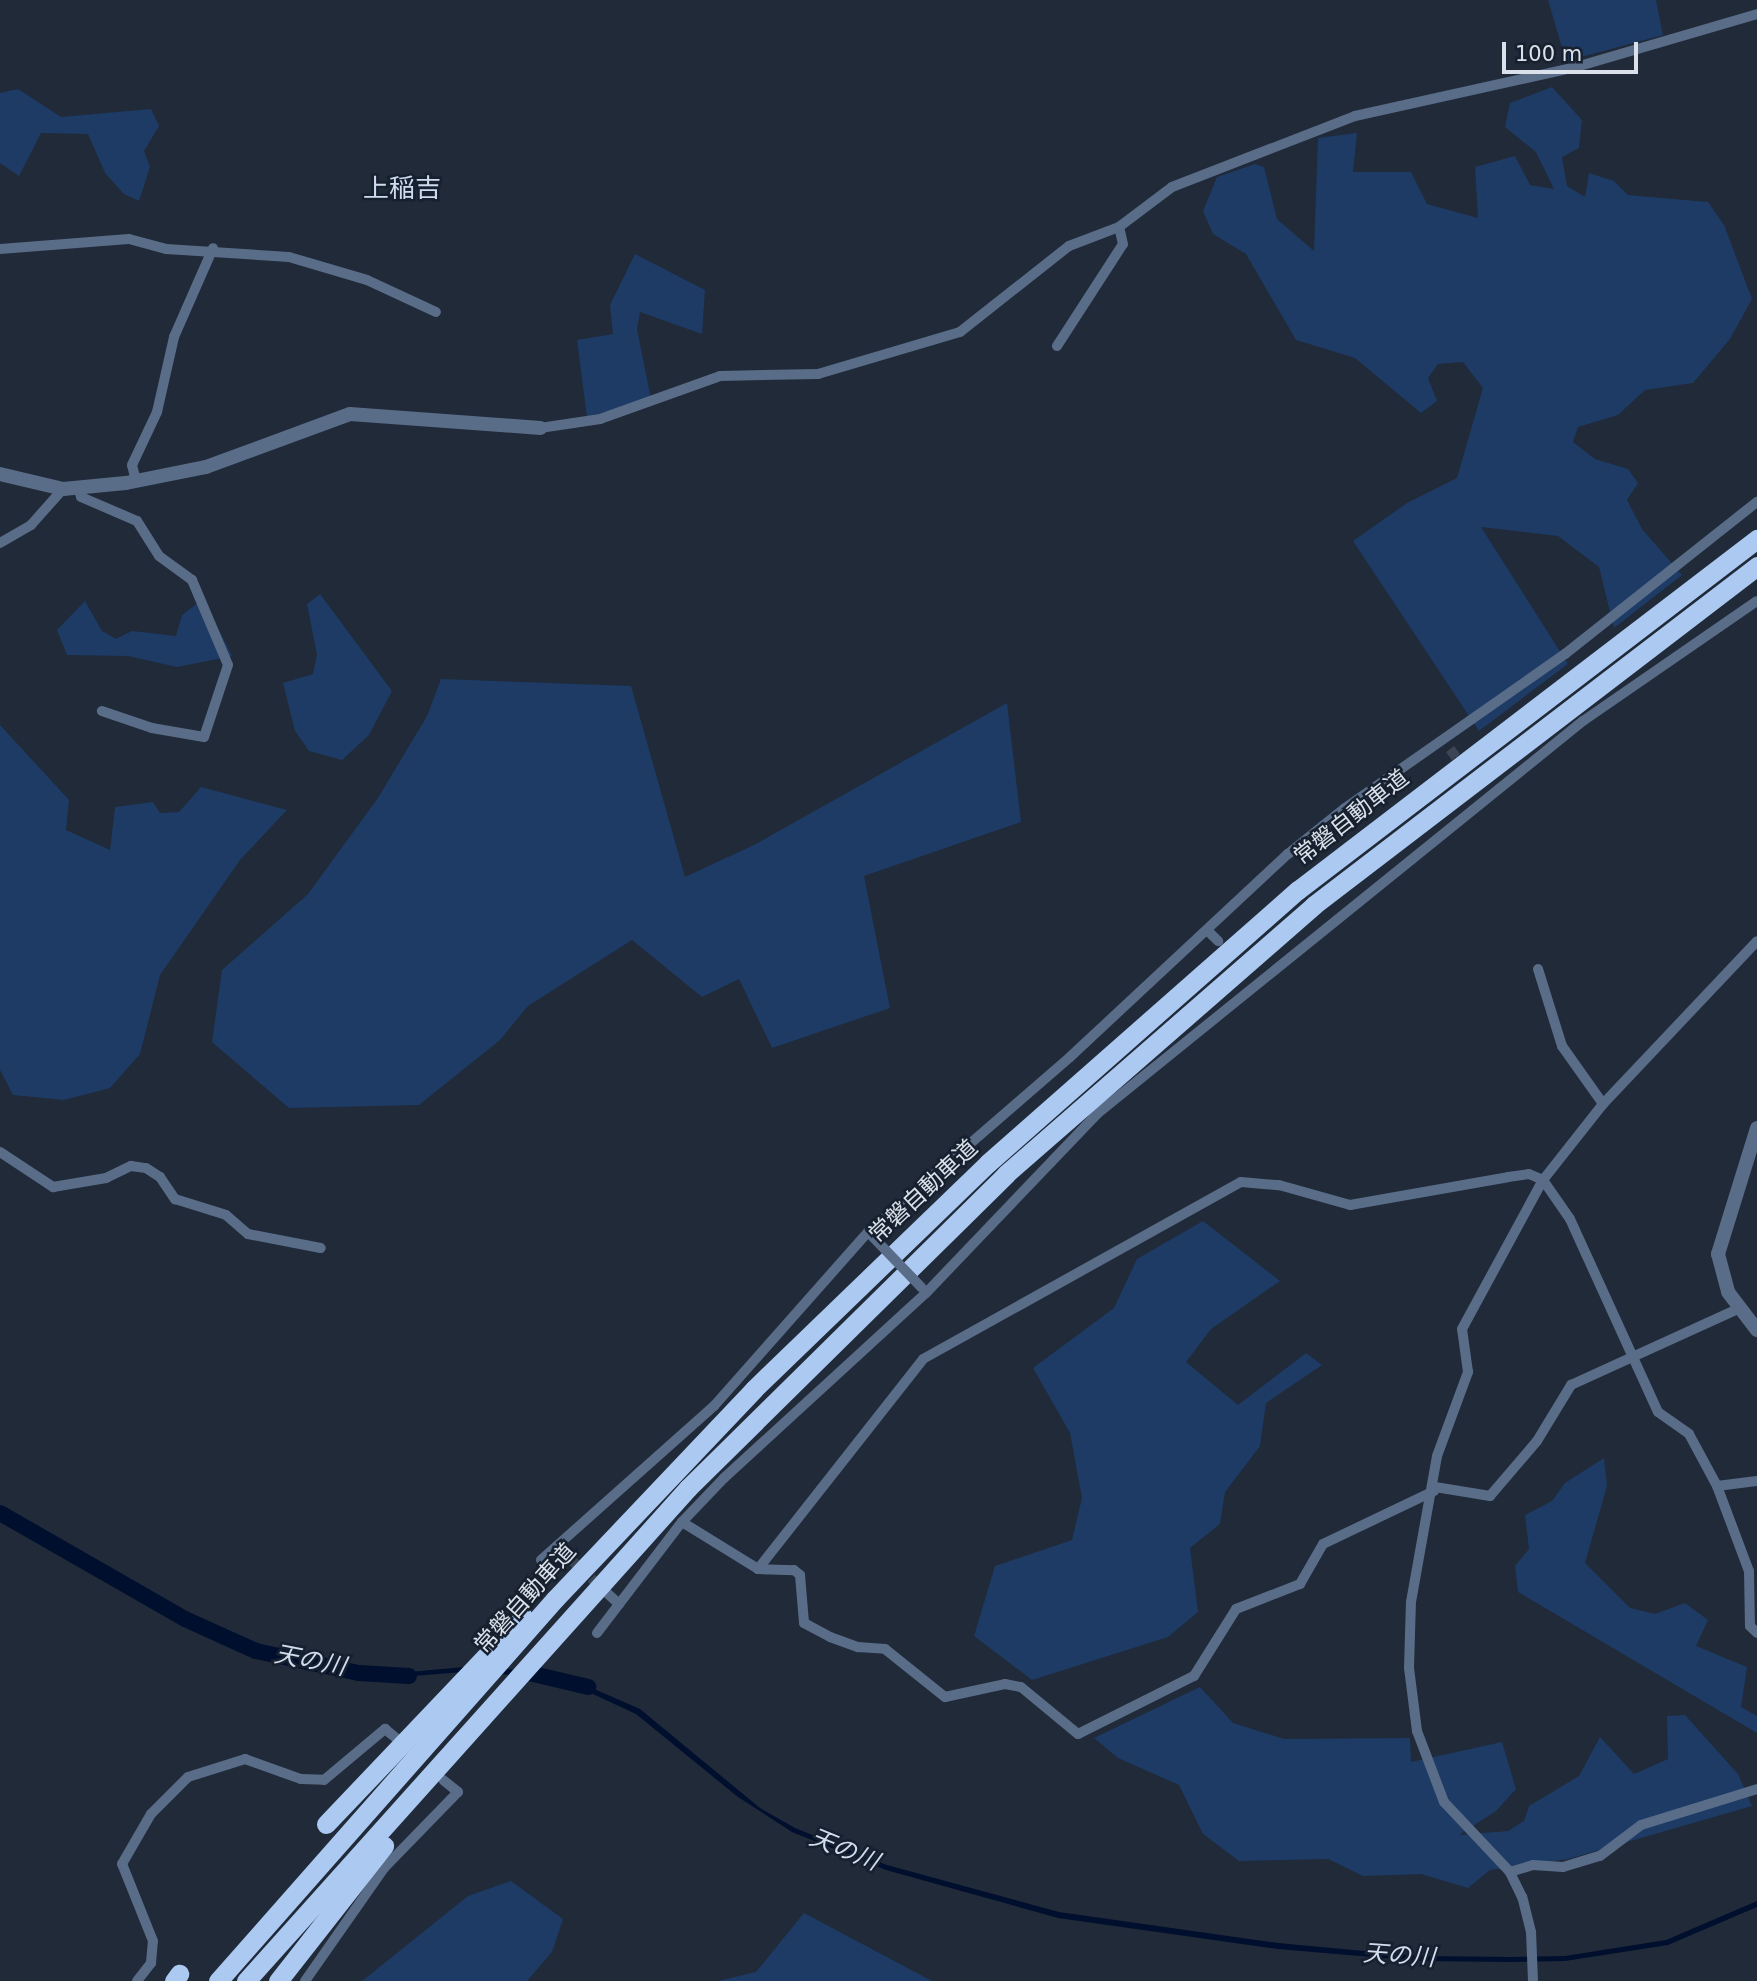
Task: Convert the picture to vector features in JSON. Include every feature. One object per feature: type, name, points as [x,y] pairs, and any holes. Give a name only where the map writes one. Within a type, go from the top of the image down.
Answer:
[{"type":"highway","name":"常磐自動車道","points":[[218,1981],[502,1650],[894,1251],[1130,1033],[1468,755],[1757,539]]},
{"type":"highway","name":"常磐自動車道","points":[[246,1981],[435,1778],[535,1654],[780,1393],[1146,1046],[1480,773],[1757,566]]},
{"type":"highway","points":[[326,1824],[461,1695]]},
{"type":"highway","points":[[278,1981],[435,1778]]},
{"type":"street","points":[[0,474],[63,489],[79,489],[206,467],[350,414],[540,428],[610,416],[720,376],[818,374],[960,332],[1069,246],[1119,227],[1172,187],[1355,116],[1576,67],[1757,15]]},
{"type":"street","points":[[1057,346],[1123,244],[1119,227]]},
{"type":"street","points":[[0,249],[129,239],[166,249],[213,248],[289,257],[367,280],[436,312]]},
{"type":"street","points":[[136,481],[132,465],[157,412],[174,337],[213,248]]},
{"type":"street","points":[[0,543],[31,525],[63,489]]},
{"type":"street","points":[[79,489],[81,497],[137,521],[159,556],[192,580],[228,666],[204,737],[152,728],[102,712]]},
{"type":"street","points":[[541,1560],[714,1406],[870,1234],[1070,1058],[1207,930],[1345,808],[1446,745],[1757,502]]},
{"type":"street","points":[[597,1633],[682,1522],[923,1290],[1098,1113],[1258,978],[1485,802],[1583,721],[1757,601]]},
{"type":"street","points":[[1480,790],[1485,802]]},
{"type":"street","points":[[1207,930],[1218,941]]},
{"type":"street","points":[[1532,1975],[1532,1948],[1522,1897],[1510,1872],[1444,1802],[1417,1731],[1409,1668],[1411,1602],[1434,1489],[1437,1455],[1468,1371],[1462,1329],[1468,1311],[1543,1180],[1603,1104],[1757,941]]},
{"type":"street","points":[[1538,969],[1562,1046],[1603,1104]]},
{"type":"street","points":[[1757,1128],[1718,1254],[1728,1292],[1757,1330]]},
{"type":"street","points":[[0,1152],[54,1187],[106,1178],[131,1166],[146,1168],[160,1177],[175,1199],[226,1215],[248,1234],[321,1248]]},
{"type":"street","points":[[758,1569],[923,1359],[1241,1182],[1279,1185],[1350,1205],[1529,1174],[1543,1180],[1570,1219],[1631,1361],[1658,1412],[1689,1434],[1717,1486],[1749,1571],[1750,1626],[1757,1633]]},
{"type":"street","points":[[870,1234],[923,1290]]},
{"type":"street","points":[[682,1522],[758,1569],[794,1570],[800,1575],[804,1623],[858,1647],[885,1648],[945,1698],[1005,1684],[1021,1687],[1078,1734],[1194,1676],[1236,1609],[1300,1584],[1323,1544],[1434,1489],[1490,1496],[1537,1441],[1572,1385],[1631,1361],[1740,1308]]},
{"type":"street","points":[[1717,1486],[1757,1480]]},
{"type":"street","points":[[557,1546],[569,1558]]},
{"type":"street","points":[[608,1594],[619,1604]]},
{"type":"street","points":[[137,1981],[151,1963],[153,1941],[122,1864],[151,1814],[188,1777],[245,1759],[301,1779],[324,1780],[385,1729],[396,1738]]},
{"type":"street","points":[[305,1981],[384,1868],[458,1793],[435,1778]]},
{"type":"street","points":[[1510,1872],[1532,1865],[1563,1867],[1600,1856],[1641,1825],[1757,1789]]},
{"type":"shaded area","points":[[1548,0],[1656,0],[1663,35],[1566,61]]},
{"type":"shaded area","points":[[1552,87],[1582,120],[1579,148],[1562,157],[1567,186],[1585,197],[1589,173],[1614,181],[1628,195],[1708,202],[1724,225],[1752,299],[1730,339],[1693,383],[1645,390],[1618,415],[1578,427],[1573,442],[1595,459],[1628,469],[1638,483],[1627,500],[1642,529],[1682,575],[1614,628],[1599,567],[1558,536],[1481,527],[1568,664],[1479,731],[1353,541],[1407,503],[1457,478],[1483,388],[1463,362],[1438,364],[1428,378],[1437,401],[1421,413],[1355,358],[1296,340],[1246,254],[1213,234],[1203,211],[1217,177],[1255,164],[1264,167],[1277,219],[1314,251],[1318,138],[1357,133],[1353,172],[1411,172],[1427,204],[1478,218],[1475,167],[1515,156],[1530,185],[1554,189],[1536,152],[1505,127],[1510,103]]},
{"type":"shaded area","points":[[18,89],[61,117],[151,109],[159,126],[144,151],[150,167],[139,201],[124,194],[105,173],[88,134],[41,133],[19,176],[0,163],[0,93]]},
{"type":"shaded area","points":[[635,254],[705,290],[702,334],[640,312],[637,329],[651,399],[587,417],[577,340],[613,334],[610,305]]},
{"type":"shaded area","points":[[320,594],[392,691],[369,735],[342,760],[309,751],[295,731],[283,683],[313,674],[317,655],[307,604]]},
{"type":"shaded area","points":[[203,599],[232,656],[177,667],[128,656],[67,655],[57,630],[85,601],[102,631],[116,639],[132,631],[176,636],[182,615]]},
{"type":"shaded area","points":[[441,679],[631,686],[685,877],[754,845],[1007,703],[1021,822],[864,876],[890,1008],[772,1048],[739,979],[702,997],[632,940],[528,1006],[500,1040],[419,1105],[289,1108],[212,1042],[222,970],[308,894],[378,798],[427,716]]},
{"type":"shaded area","points":[[0,725],[69,800],[66,830],[110,850],[115,807],[153,802],[160,813],[179,812],[201,787],[287,810],[240,860],[160,975],[140,1054],[110,1088],[64,1100],[13,1095],[0,1070]]},
{"type":"shaded area","points":[[1203,1221],[1280,1281],[1211,1329],[1186,1362],[1238,1405],[1306,1353],[1322,1365],[1266,1403],[1260,1446],[1225,1492],[1220,1524],[1190,1548],[1198,1612],[1168,1637],[1032,1680],[974,1636],[995,1566],[1072,1540],[1082,1498],[1070,1433],[1033,1368],[1114,1308],[1137,1259]]},
{"type":"shaded area","points":[[1604,1458],[1607,1486],[1585,1563],[1630,1608],[1655,1614],[1685,1603],[1708,1620],[1696,1646],[1747,1667],[1741,1707],[1757,1716],[1757,1733],[1518,1592],[1515,1566],[1529,1549],[1525,1515],[1552,1501],[1565,1483]]},
{"type":"shaded area","points":[[1200,1687],[1233,1723],[1284,1739],[1410,1738],[1411,1762],[1502,1742],[1516,1789],[1496,1811],[1459,1835],[1508,1831],[1524,1821],[1529,1806],[1579,1776],[1600,1737],[1634,1774],[1668,1759],[1667,1716],[1685,1715],[1738,1774],[1752,1806],[1568,1859],[1490,1870],[1468,1888],[1421,1874],[1363,1876],[1328,1859],[1239,1861],[1203,1834],[1179,1785],[1118,1758],[1094,1738]]},
{"type":"shaded area","points":[[511,1881],[563,1919],[552,1952],[527,1981],[362,1981],[468,1896]]},
{"type":"shaded area","points":[[804,1913],[932,1981],[718,1981],[756,1972]]},
{"type":"water","points":[[464,1667],[548,1672],[547,1677],[463,1672],[388,1678],[388,1674]]},
{"type":"water","points":[[569,1678],[640,1709],[760,1808],[795,1828],[887,1865],[1059,1912],[1278,1943],[1418,1956],[1511,1957],[1565,1956],[1666,1940],[1757,1901],[1757,1907],[1668,1945],[1565,1961],[1511,1962],[1418,1961],[1278,1949],[1058,1918],[886,1870],[792,1832],[738,1797],[636,1714],[567,1682]]},
{"type":"waterway","name":"天の川","points":[[0,1513],[185,1619],[256,1651],[359,1673],[409,1676]]},
{"type":"waterway","name":"天の川","points":[[529,1673],[588,1687]]},
{"type":"tunnel","points":[[1450,749],[1463,767]]},
{"type":"tunnel","points":[[569,1558],[603,1589]]},
{"type":"district","name":"上稲吉","points":[[402,189]]}]
